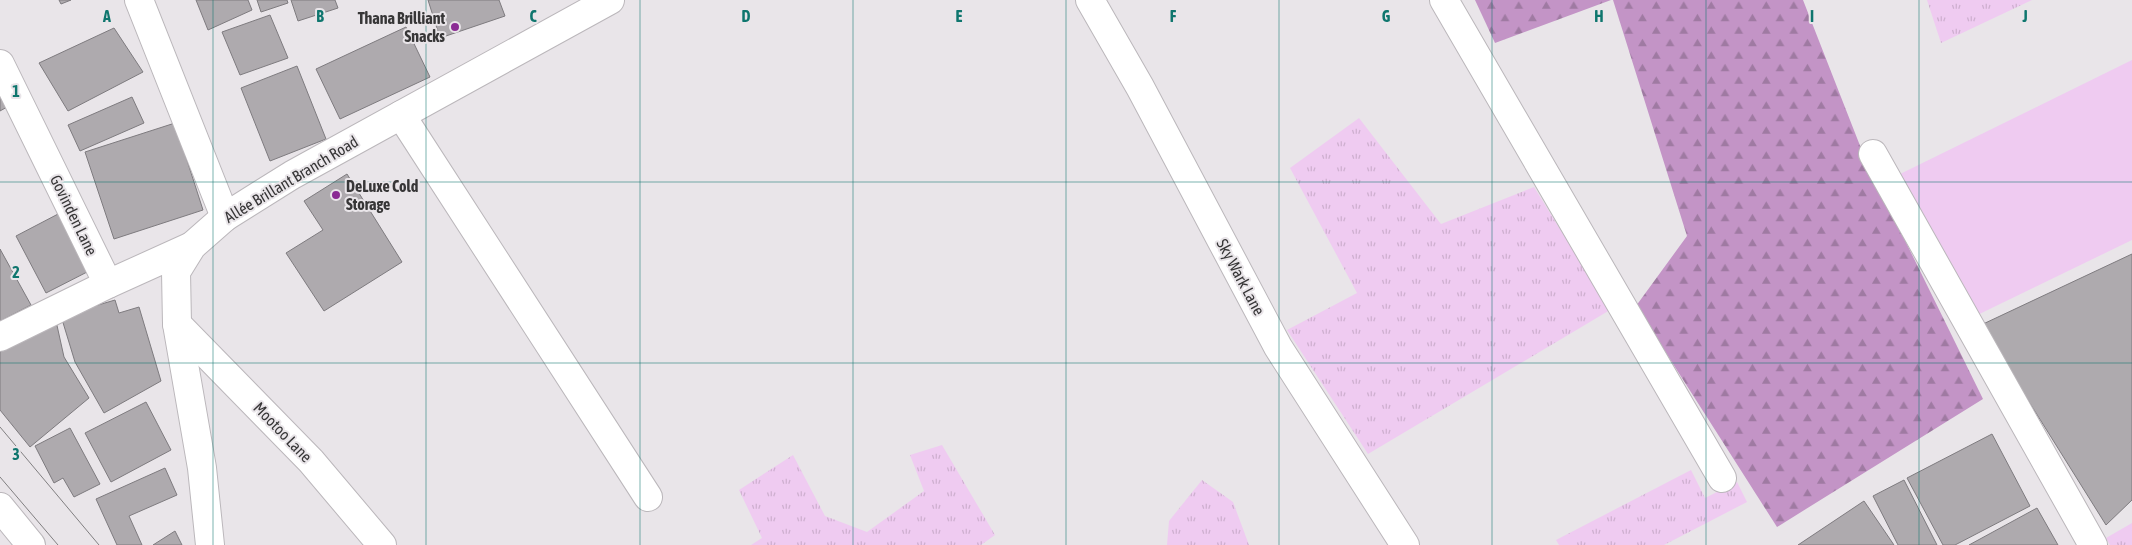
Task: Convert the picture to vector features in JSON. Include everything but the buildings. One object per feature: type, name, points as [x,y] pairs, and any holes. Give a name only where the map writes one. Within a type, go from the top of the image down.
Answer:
[{"type":"street","points":[[139,0],[226,218]]},
{"type":"street","name":"Allée Brillant Branch Road","points":[[210,545],[202,468],[177,324],[176,272],[192,246],[226,218],[292,175],[610,0]]},
{"type":"street","name":"Sky Wark Lane","points":[[1090,0],[1140,87],[1278,346],[1405,545]]},
{"type":"street","points":[[1444,0],[1722,478]]},
{"type":"street","name":"Govinden Lane","points":[[0,64],[108,284]]},
{"type":"street","points":[[401,115],[648,497]]},
{"type":"street","points":[[1873,154],[2093,545]]},
{"type":"street","points":[[0,337],[108,284],[192,246]]},
{"type":"street","name":"Mootoo Lane","points":[[177,324],[311,461],[382,545]]},
{"type":"street","points":[[0,507],[31,545]]},
{"type":"green space","points":[[1475,0],[1611,0],[1495,43]]},
{"type":"green space","points":[[1613,0],[1803,0],[1866,161],[1983,399],[1777,527],[1636,306],[1687,236]]},
{"type":"green space","points":[[1927,0],[2032,0],[1941,43]]},
{"type":"green space","points":[[2132,60],[2132,240],[1965,321],[1894,177]]},
{"type":"green space","points":[[1359,118],[1441,224],[1534,187],[1610,310],[1368,454],[1287,330],[1357,293],[1290,168]]},
{"type":"green space","points":[[942,445],[995,535],[981,545],[751,545],[762,538],[739,490],[793,455],[825,516],[867,532],[924,491],[910,455]]},
{"type":"green space","points":[[1691,470],[1705,498],[1737,482],[1747,502],[1664,545],[1559,545],[1556,540]]},
{"type":"green space","points":[[1202,480],[1233,502],[1249,545],[1167,545],[1169,521]]},
{"type":"green space","points":[[2132,523],[2132,545],[2110,545],[2106,538]]},
{"type":"tram line","points":[[0,427],[99,545]]},
{"type":"tram line","points":[[0,477],[58,545]]},
{"type":"place","name":"Thana Brilliant Snacks","points":[[455,27]]},
{"type":"place","name":"DeLuxe Cold Storage","points":[[336,195]]}]
